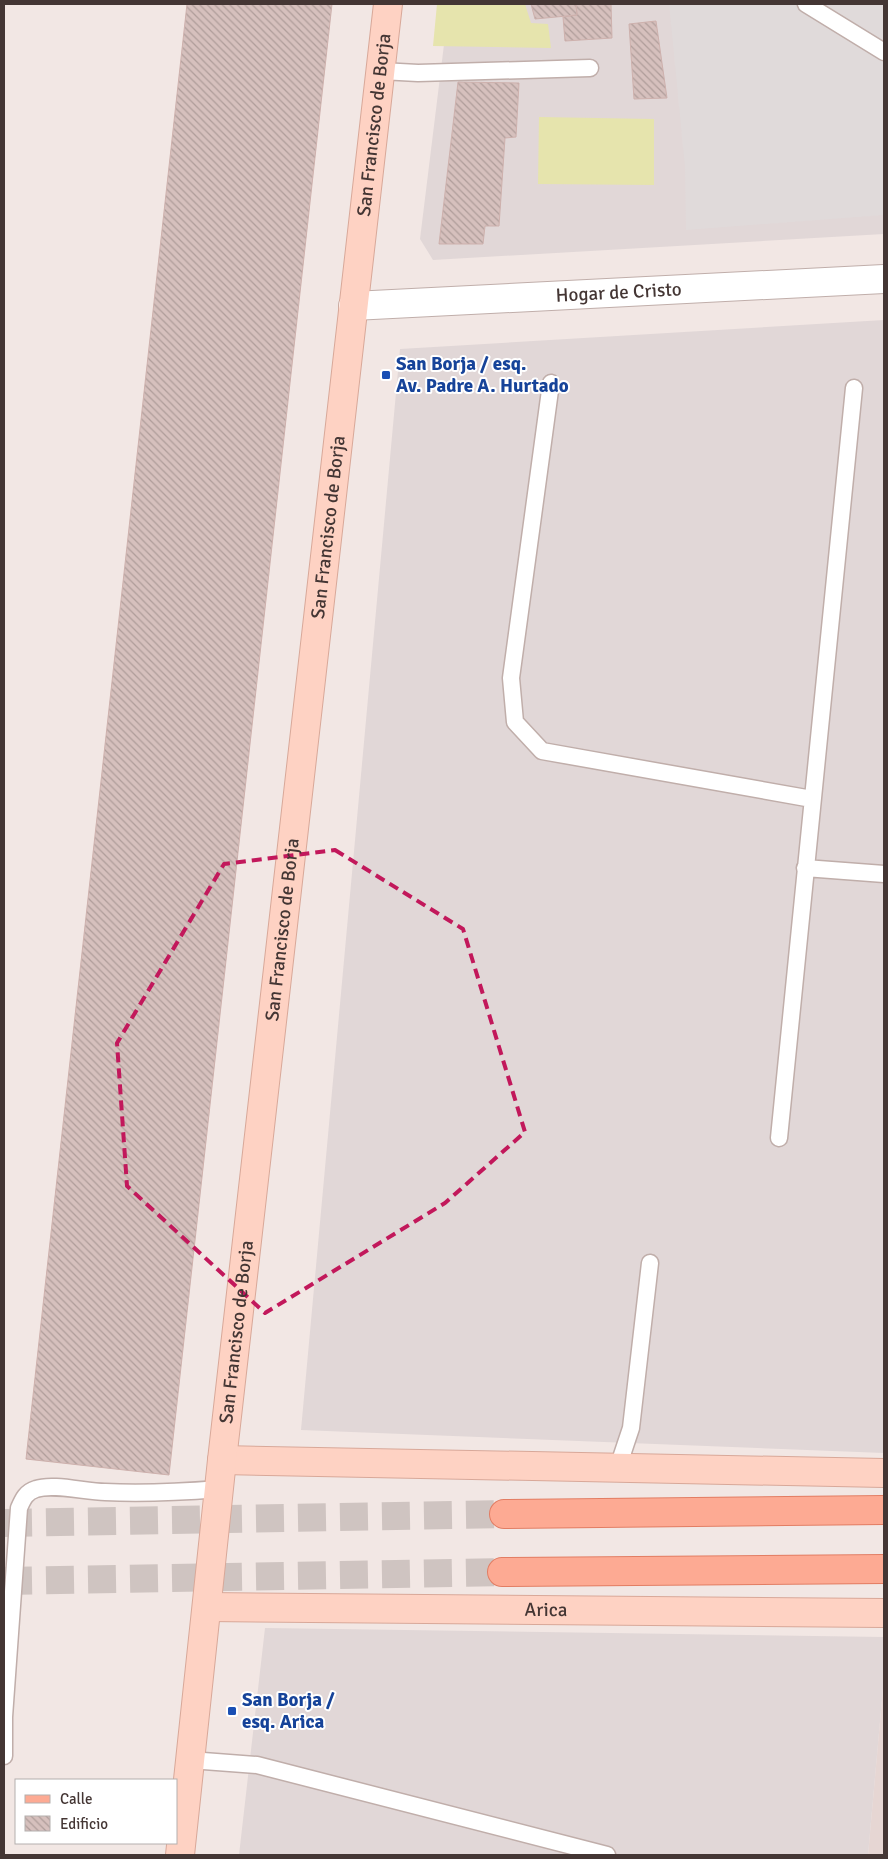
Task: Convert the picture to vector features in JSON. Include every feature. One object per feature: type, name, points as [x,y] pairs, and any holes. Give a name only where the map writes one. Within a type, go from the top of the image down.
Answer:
[{"type":"main road","points":[[504,1514],[884,1510]]},
{"type":"main road","name":"Arica","points":[[502,1572],[884,1569]]},
{"type":"street","name":"San Francisco de Borja","points":[[180,1855],[222,1460],[388,4]]},
{"type":"street","name":"Hogar de Cristo","points":[[353,306],[884,279]]},
{"type":"street","points":[[222,1460],[884,1473]]},
{"type":"street","name":"Arica","points":[[206,1607],[884,1613]]},
{"type":"lane","points":[[806,4],[884,52]]},
{"type":"lane","points":[[380,71],[418,73],[590,68]]},
{"type":"lane","points":[[551,383],[511,678],[515,722],[542,751],[812,799]]},
{"type":"lane","points":[[779,1138],[854,388]]},
{"type":"lane","points":[[805,868],[884,874]]},
{"type":"lane","points":[[618,1467],[631,1428],[650,1263]]},
{"type":"lane","points":[[4,1756],[4,1717],[19,1508],[23,1498],[31,1491],[45,1487],[104,1492],[178,1492],[220,1489]]},
{"type":"lane","points":[[190,1760],[257,1765],[607,1855]]},
{"type":"highlighted area","points":[[335,850],[463,929],[525,1132],[445,1203],[265,1313],[127,1186],[117,1043],[224,864]]},
{"type":"shaded area","points":[[437,4],[525,4],[531,23],[548,24],[551,48],[433,46]]},
{"type":"shaded area","points":[[449,4],[884,4],[884,234],[433,260],[420,239]]},
{"type":"shaded area","points":[[669,4],[884,4],[884,215],[686,230],[685,168]]},
{"type":"shaded area","points":[[539,117],[654,119],[654,185],[538,184]]},
{"type":"shaded area","points":[[884,320],[884,1453],[301,1430],[400,349]]},
{"type":"shaded area","points":[[265,1628],[884,1637],[884,1677],[868,1855],[239,1855]]},
{"type":"shaded area","points":[[884,1677],[884,1855],[868,1855]]},
{"type":"building","points":[[187,4],[332,4],[169,1475],[26,1459]]},
{"type":"building","points":[[531,4],[576,4],[577,15],[535,19]]},
{"type":"building","points":[[576,4],[611,4],[612,38],[565,41],[563,17],[577,15]]},
{"type":"building","points":[[656,21],[667,98],[634,99],[629,24]]},
{"type":"building","points":[[458,82],[519,83],[516,137],[505,138],[499,226],[485,226],[483,244],[439,244]]},
{"type":"tunnel","points":[[4,1523],[504,1514]]},
{"type":"tunnel","points":[[4,1581],[502,1572]]},
{"type":"place","name":"San Borja / esq. Av. Padre A. Hurtado","points":[[386,375]]},
{"type":"place","name":"San Borja / esq. Arica","points":[[232,1711]]}]
